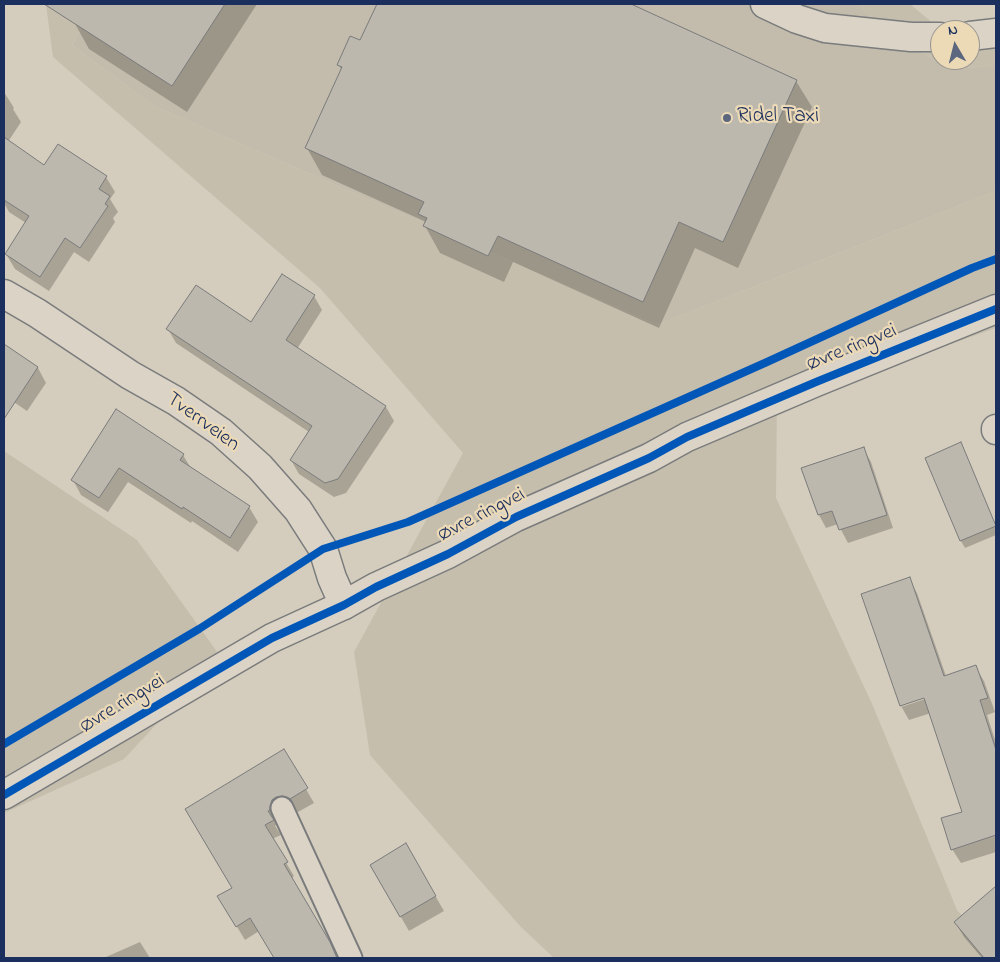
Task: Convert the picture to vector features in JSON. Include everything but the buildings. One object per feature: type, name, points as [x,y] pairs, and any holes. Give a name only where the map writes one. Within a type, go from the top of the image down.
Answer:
[{"type":"street","points":[[766,4],[826,28],[911,37],[930,37]]},
{"type":"street","points":[[980,35],[996,34]]},
{"type":"street","name":"Tverrveien","points":[[4,294],[37,313],[130,375],[176,402],[221,432],[260,467],[298,510],[323,549],[332,578],[344,605]]},
{"type":"street","name":"Øvre ringvei","points":[[4,796],[272,638],[448,554],[516,517],[649,458],[687,437],[996,309]]},
{"type":"lane","points":[[282,808],[351,958]]},
{"type":"shaded area","points":[[46,4],[96,4],[72,45],[154,106],[657,325],[996,191],[996,328],[934,350],[777,398],[776,498],[873,706],[957,910],[996,954],[996,958],[554,958],[520,926],[370,755],[354,652],[463,453],[320,288],[53,57]]},
{"type":"shaded area","points":[[96,4],[858,4],[866,13],[930,57],[930,70],[980,70],[980,67],[996,65],[996,191],[657,325],[154,106],[72,45]]},
{"type":"shaded area","points":[[858,4],[910,4],[930,21],[930,57],[866,13]]},
{"type":"shaded area","points":[[996,32],[996,65],[980,67],[980,34]]},
{"type":"shaded area","points":[[4,451],[137,540],[220,656],[124,759],[4,813]]},
{"type":"cycle path","points":[[4,744],[199,629],[323,549],[408,522],[767,362],[972,268],[996,259]]},
{"type":"cycle path","points":[[4,795],[272,638],[448,554],[516,517],[649,458],[687,437],[996,309]]},
{"type":"place","name":"Ridel Taxi","points":[[727,118]]}]
